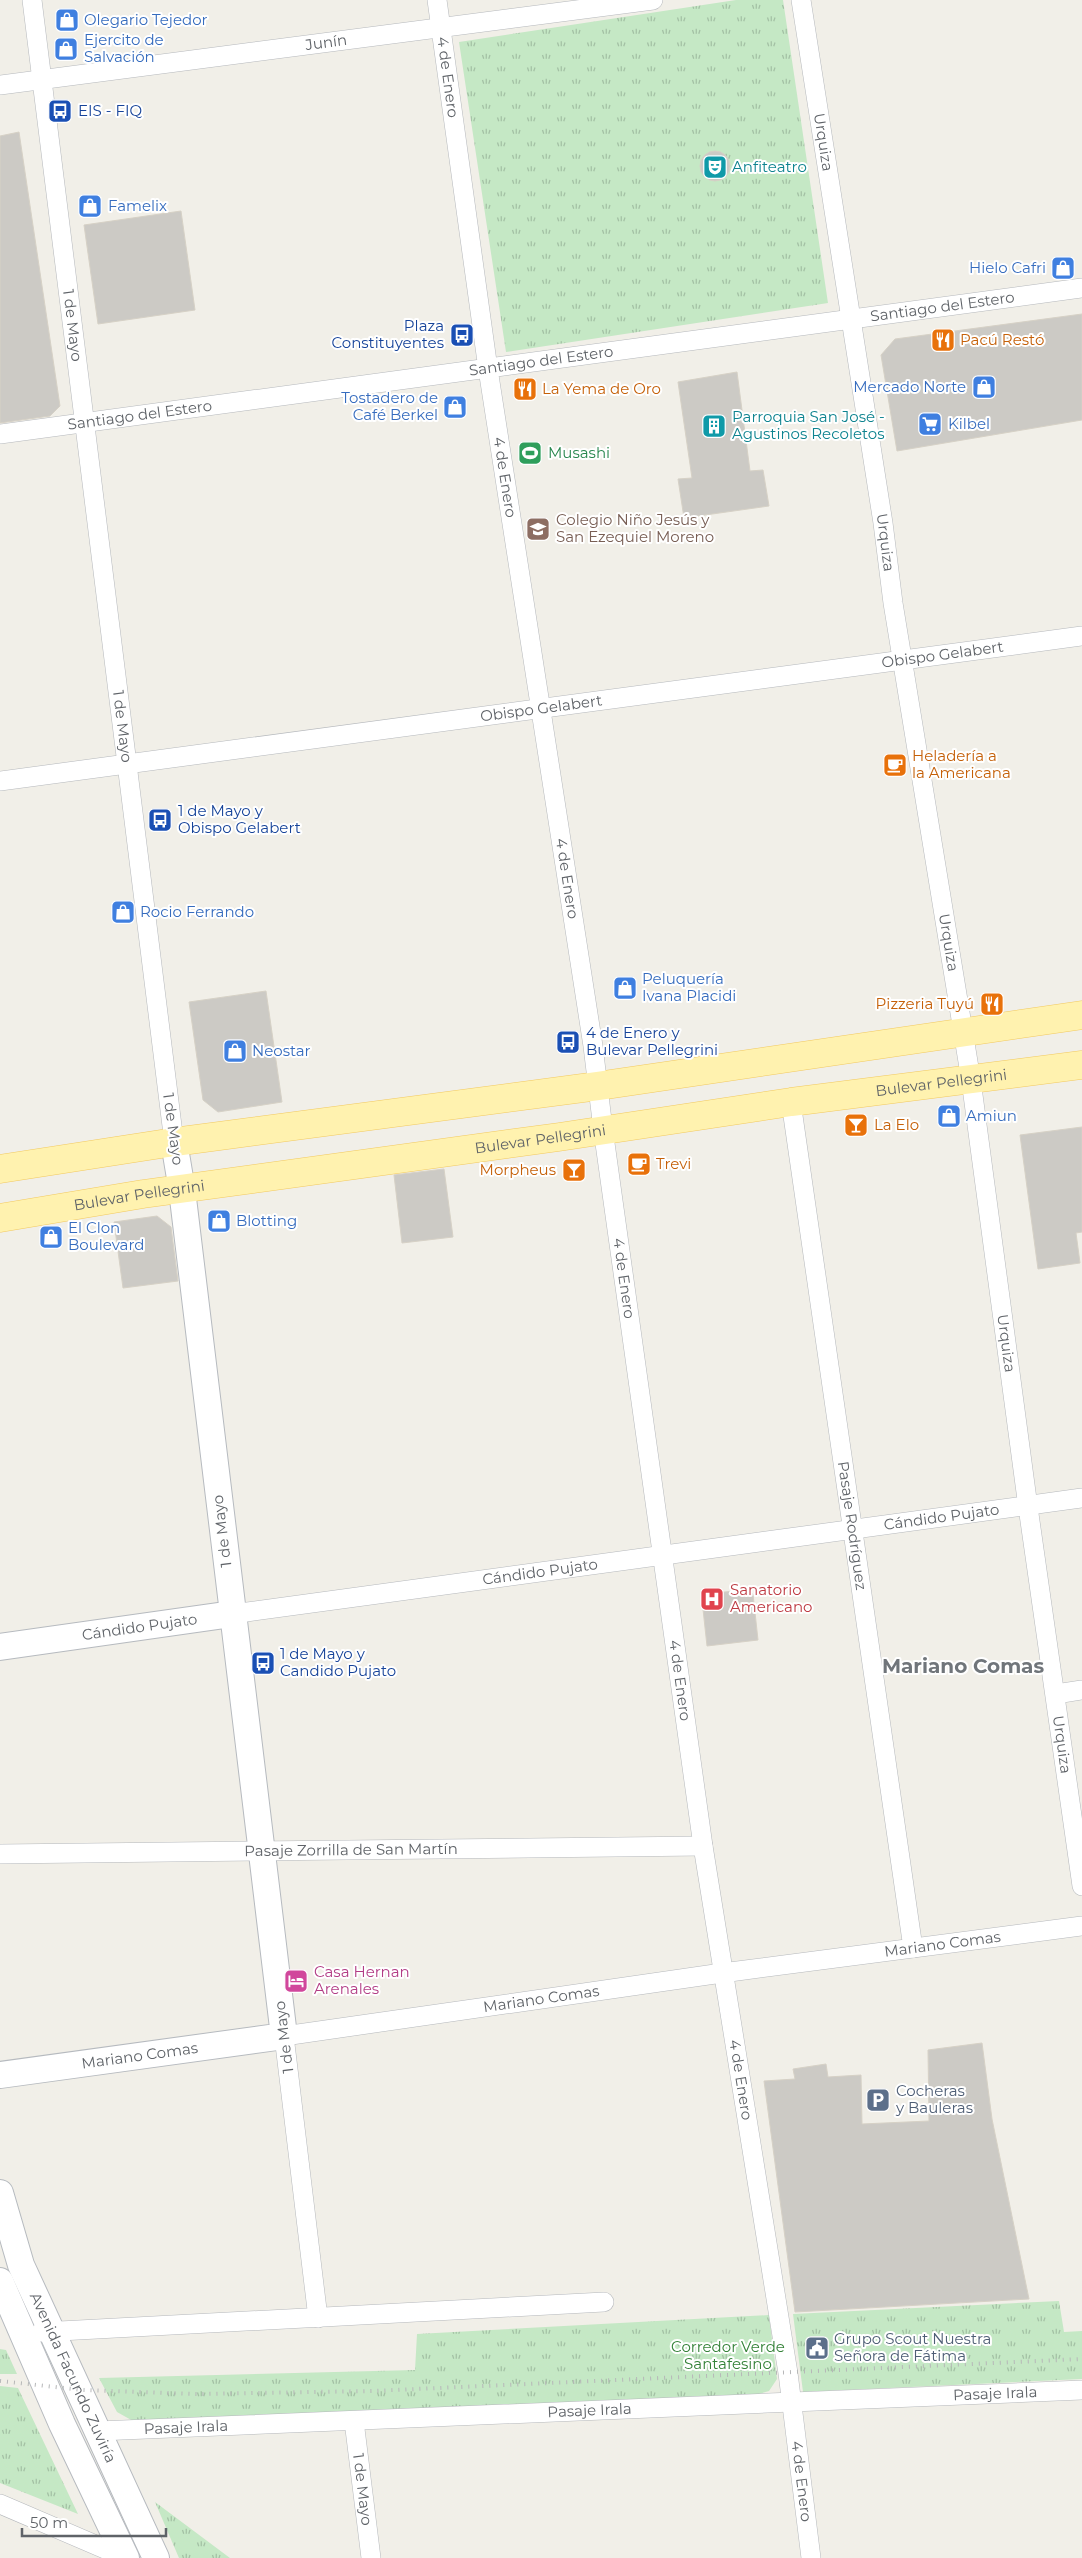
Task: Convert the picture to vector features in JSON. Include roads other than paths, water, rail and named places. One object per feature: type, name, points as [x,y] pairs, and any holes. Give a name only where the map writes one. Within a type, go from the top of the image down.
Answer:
[{"type":"main road","points":[[0,1169],[174,1142],[598,1086],[1082,1015]]},
{"type":"main road","name":"Bulevar Pellegrini","points":[[0,1218],[143,1194],[182,1190],[791,1102],[1082,1065]]},
{"type":"main road","name":"1 de Mayo","points":[[174,1142],[182,1190],[284,2036]]},
{"type":"main road","name":"Cándido Pujato","points":[[0,1647],[232,1614]]},
{"type":"main road","name":"Mariano Comas","points":[[6,2078],[284,2036]]},
{"type":"main road","name":"Avenida Facundo Zuviría","points":[[0,2193],[21,2265],[156,2558]]},
{"type":"main road","name":"Avenida Facundo Zuviría","points":[[0,2281],[62,2424],[126,2558]]},
{"type":"street","name":"1 de Mayo","points":[[32,0],[86,422],[126,764],[174,1142]]},
{"type":"street","name":"4 de Enero","points":[[437,0],[488,368],[598,1086],[703,1846],[792,2402],[811,2558]]},
{"type":"street","name":"Junín","points":[[0,84],[653,0]]},
{"type":"street","name":"Urquiza","points":[[801,0],[902,661],[971,1080],[1028,1507],[1082,1886]]},
{"type":"street","name":"Santiago del Estero","points":[[0,434],[1082,288]]},
{"type":"street","name":"Obispo Gelabert","points":[[0,781],[1082,636]]},
{"type":"street","name":"Pasaje Rodríguez","points":[[791,1102],[913,1948]]},
{"type":"street","name":"Cándido Pujato","points":[[232,1614],[1028,1507],[1082,1498]]},
{"type":"street","points":[[1056,1694],[1082,1690]]},
{"type":"street","name":"Pasaje Zorrilla de San Martín","points":[[0,1854],[703,1846]]},
{"type":"street","name":"Mariano Comas","points":[[284,2036],[722,1973],[1082,1926]]},
{"type":"street","name":"1 de Mayo","points":[[284,2036],[318,2318]]},
{"type":"street","points":[[22,2333],[604,2302]]},
{"type":"street","name":"Pasaje Irala","points":[[98,2431],[1082,2390]]},
{"type":"street","name":"1 de Mayo","points":[[354,2421],[371,2558]]},
{"type":"street","points":[[0,2504],[126,2558]]},
{"type":"railway","points":[[0,2381],[83,2390],[197,2394],[372,2391],[1082,2359]]},
{"type":"place","name":"Olegario Tejedor","points":[[67,20]]},
{"type":"place","name":"Ejercito de Salvación","points":[[66,49]]},
{"type":"place","name":"EIS - FIQ","points":[[60,111]]},
{"type":"place","name":"Anfiteatro","points":[[715,167]]},
{"type":"place","name":"Famelix","points":[[90,206]]},
{"type":"place","name":"Hielo Cafri","points":[[1063,268]]},
{"type":"place","name":"Plaza Constituyentes","points":[[462,335]]},
{"type":"place","name":"Pacú Restó","points":[[943,340]]},
{"type":"place","name":"Mercado Norte","points":[[984,387]]},
{"type":"place","name":"La Yema de Oro","points":[[525,389]]},
{"type":"place","name":"Tostadero de Café Berkel","points":[[455,407]]},
{"type":"place","name":"Kilbel","points":[[930,424]]},
{"type":"place","name":"Parroquia San José - Agustinos Recoletos","points":[[714,426]]},
{"type":"place","name":"Musashi","points":[[530,453]]},
{"type":"place","name":"Colegio Niño Jesús y San Ezequiel Moreno","points":[[538,529]]},
{"type":"place","name":"Heladería a la Americana","points":[[895,765]]},
{"type":"place","name":"1 de Mayo y Obispo Gelabert","points":[[160,820]]},
{"type":"place","name":"Rocio Ferrando","points":[[123,912]]},
{"type":"place","name":"Peluquería Ivana Placidi","points":[[625,988]]},
{"type":"place","name":"Pizzeria Tuyú","points":[[992,1004]]},
{"type":"place","name":"4 de Enero y Bulevar Pellegrini","points":[[568,1042]]},
{"type":"place","name":"Neostar","points":[[235,1051]]},
{"type":"place","name":"Amiun","points":[[949,1116]]},
{"type":"place","name":"La Elo","points":[[856,1125]]},
{"type":"place","name":"Trevi","points":[[639,1164]]},
{"type":"place","name":"Morpheus","points":[[574,1170]]},
{"type":"place","name":"Blotting","points":[[219,1221]]},
{"type":"place","name":"El Clon Boulevard","points":[[51,1237]]},
{"type":"place","name":"Sanatorio Americano","points":[[712,1599]]},
{"type":"place","name":"1 de Mayo y Candido Pujato","points":[[263,1663]]},
{"type":"place","name":"Casa Hernan Arenales","points":[[296,1981]]},
{"type":"place","name":"Cocheras y Bauleras","points":[[878,2100]]},
{"type":"place","name":"Grupo Scout Nuestra Señora de Fátima","points":[[817,2348]]},
{"type":"district","name":"Mariano Comas","points":[[963,1666]]},
{"type":"park label","name":"Corredor Verde Santafesino","points":[[728,2356]]}]
